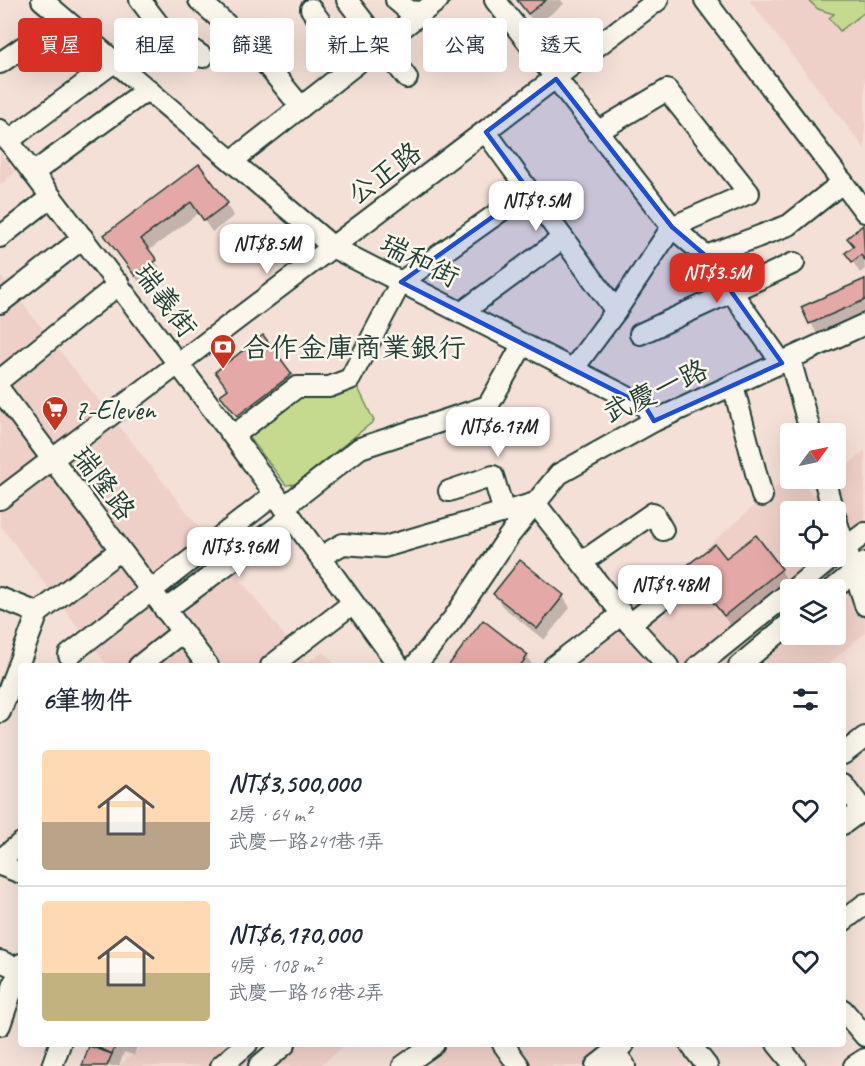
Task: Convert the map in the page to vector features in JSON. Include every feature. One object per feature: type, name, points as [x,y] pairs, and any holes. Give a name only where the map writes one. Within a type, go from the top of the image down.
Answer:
[{"type":"street","name":"瑞和街","points":[[43,0],[63,18]]},
{"type":"street","points":[[140,0],[162,29],[202,57]]},
{"type":"street","points":[[199,0],[219,18]]},
{"type":"street","points":[[347,0],[361,18]]},
{"type":"street","points":[[396,0],[409,11],[421,12]]},
{"type":"street","points":[[411,20],[438,0]]},
{"type":"street","points":[[495,0],[672,227],[706,256],[786,361],[807,423]]},
{"type":"street","name":"公正路","points":[[0,499],[334,248],[658,0]]},
{"type":"street","points":[[705,0],[864,209]]},
{"type":"street","points":[[310,9],[317,18]]},
{"type":"street","points":[[0,63],[18,51]]},
{"type":"street","name":"瑞和街","points":[[102,52],[114,62]]},
{"type":"street","points":[[4,136],[114,62]]},
{"type":"street","name":"瑞和街","points":[[127,72],[334,248],[645,406],[654,421]]},
{"type":"street","points":[[272,72],[301,107]]},
{"type":"street","points":[[231,161],[345,72]]},
{"type":"street","points":[[402,72],[407,78]]},
{"type":"street","points":[[33,173],[148,89]]},
{"type":"street","points":[[573,369],[616,311],[672,227],[749,193],[667,90],[597,132]]},
{"type":"street","points":[[486,132],[616,311]]},
{"type":"street","name":"瑞義街","points":[[4,136],[233,436],[397,663]]},
{"type":"street","points":[[706,256],[789,225],[843,182]]},
{"type":"street","points":[[233,436],[297,387],[328,387],[350,380],[401,282],[529,191]]},
{"type":"street","points":[[0,237],[51,197]]},
{"type":"street","points":[[0,303],[83,238]]},
{"type":"street","points":[[461,313],[563,238]]},
{"type":"street","points":[[640,334],[794,263]]},
{"type":"street","points":[[2,393],[119,284]]},
{"type":"street","name":"武慶一路","points":[[417,663],[453,619],[509,536],[559,474],[654,421],[865,324]]},
{"type":"street","points":[[165,610],[284,506],[360,448],[488,406],[523,344]]},
{"type":"street","points":[[733,385],[762,496]]},
{"type":"street","name":"瑞隆路","points":[[2,393],[206,663]]},
{"type":"street","points":[[449,491],[493,476],[504,512]]},
{"type":"street","points":[[321,557],[343,544],[384,547],[536,503],[626,619],[665,663]]},
{"type":"street","points":[[69,655],[152,593],[284,506]]},
{"type":"street","points":[[582,562],[653,513],[663,530]]},
{"type":"street","points":[[846,547],[865,532]]},
{"type":"street","points":[[19,663],[38,613],[119,551]]},
{"type":"street","points":[[846,558],[860,566]]},
{"type":"street","points":[[845,579],[860,566]]},
{"type":"street","points":[[860,566],[865,605]]},
{"type":"street","points":[[807,579],[822,567]]},
{"type":"street","points":[[559,663],[687,579]]},
{"type":"street","points":[[0,598],[38,613]]},
{"type":"street","points":[[702,663],[780,601]]},
{"type":"street","points":[[275,663],[353,603]]},
{"type":"street","points":[[743,663],[780,631]]},
{"type":"street","points":[[143,663],[182,632]]},
{"type":"street","points":[[0,712],[18,665]]},
{"type":"street","points":[[846,752],[865,737]]},
{"type":"street","points":[[846,788],[864,810],[846,822]]},
{"type":"street","points":[[5,868],[18,848]]},
{"type":"street","points":[[846,919],[865,903]]},
{"type":"street","points":[[0,961],[18,966]]},
{"type":"street","points":[[0,1025],[18,973]]},
{"type":"street","points":[[846,1014],[865,1036]]},
{"type":"street","points":[[52,1066],[59,1047]]},
{"type":"street","points":[[221,1066],[243,1047]]},
{"type":"street","points":[[259,1066],[281,1047]]},
{"type":"street","points":[[403,1066],[430,1047]]},
{"type":"street","points":[[506,1047],[517,1065]]},
{"type":"street","points":[[692,1047],[707,1066]]},
{"type":"street","points":[[779,1047],[795,1066]]},
{"type":"street","points":[[596,1066],[621,1054]]},
{"type":"street","points":[[854,1066],[865,1059]]},
{"type":"highlighted area","points":[[556,79],[672,227],[706,256],[782,363],[654,421],[645,406],[401,282],[529,191],[486,132]]},
{"type":"shaded area","points":[[749,0],[865,0],[865,149]]},
{"type":"shaded area","points":[[0,153],[15,172],[0,185]]},
{"type":"shaded area","points":[[0,275],[306,663],[106,663],[0,525]]},
{"type":"shaded area","points":[[865,450],[865,633],[830,663],[576,663],[780,483],[780,489],[808,489],[813,496],[821,489],[846,489],[846,467]]},
{"type":"shaded area","points":[[324,652],[333,663],[306,663]]},
{"type":"shaded area","points":[[141,1047],[342,1047],[320,1066],[119,1066]]},
{"type":"shaded area","points":[[416,1047],[618,1047],[634,1066],[433,1066]]},
{"type":"green space","points":[[808,0],[865,0],[865,12],[840,31],[829,18],[834,14],[818,9]]},
{"type":"green space","points":[[350,371],[374,421],[295,484],[286,485],[250,438],[252,429],[310,379]]},
{"type":"building","points":[[517,0],[546,0],[528,14]]},
{"type":"building","points":[[199,164],[228,203],[204,221],[191,202],[141,239],[157,260],[135,276],[104,235]]},
{"type":"building","points":[[863,225],[865,260],[861,255],[852,262],[845,253],[854,246],[847,238]]},
{"type":"building","points":[[865,279],[865,300],[809,324],[801,307]]},
{"type":"building","points":[[263,335],[292,374],[237,416],[220,395],[228,389],[215,372]]},
{"type":"building","points":[[756,535],[782,569],[724,616],[685,567],[715,544],[726,558]]},
{"type":"building","points":[[520,560],[564,595],[537,629],[493,594]]},
{"type":"building","points":[[483,620],[528,655],[522,663],[450,663]]},
{"type":"building","points":[[89,1047],[112,1054],[107,1066],[82,1066]]},
{"type":"building","points":[[97,1047],[115,1047],[112,1054]]},
{"type":"place","name":"合作金庫商業銀行","points":[[223,370]]},
{"type":"place","name":"7-Eleven","points":[[55,432]]}]
